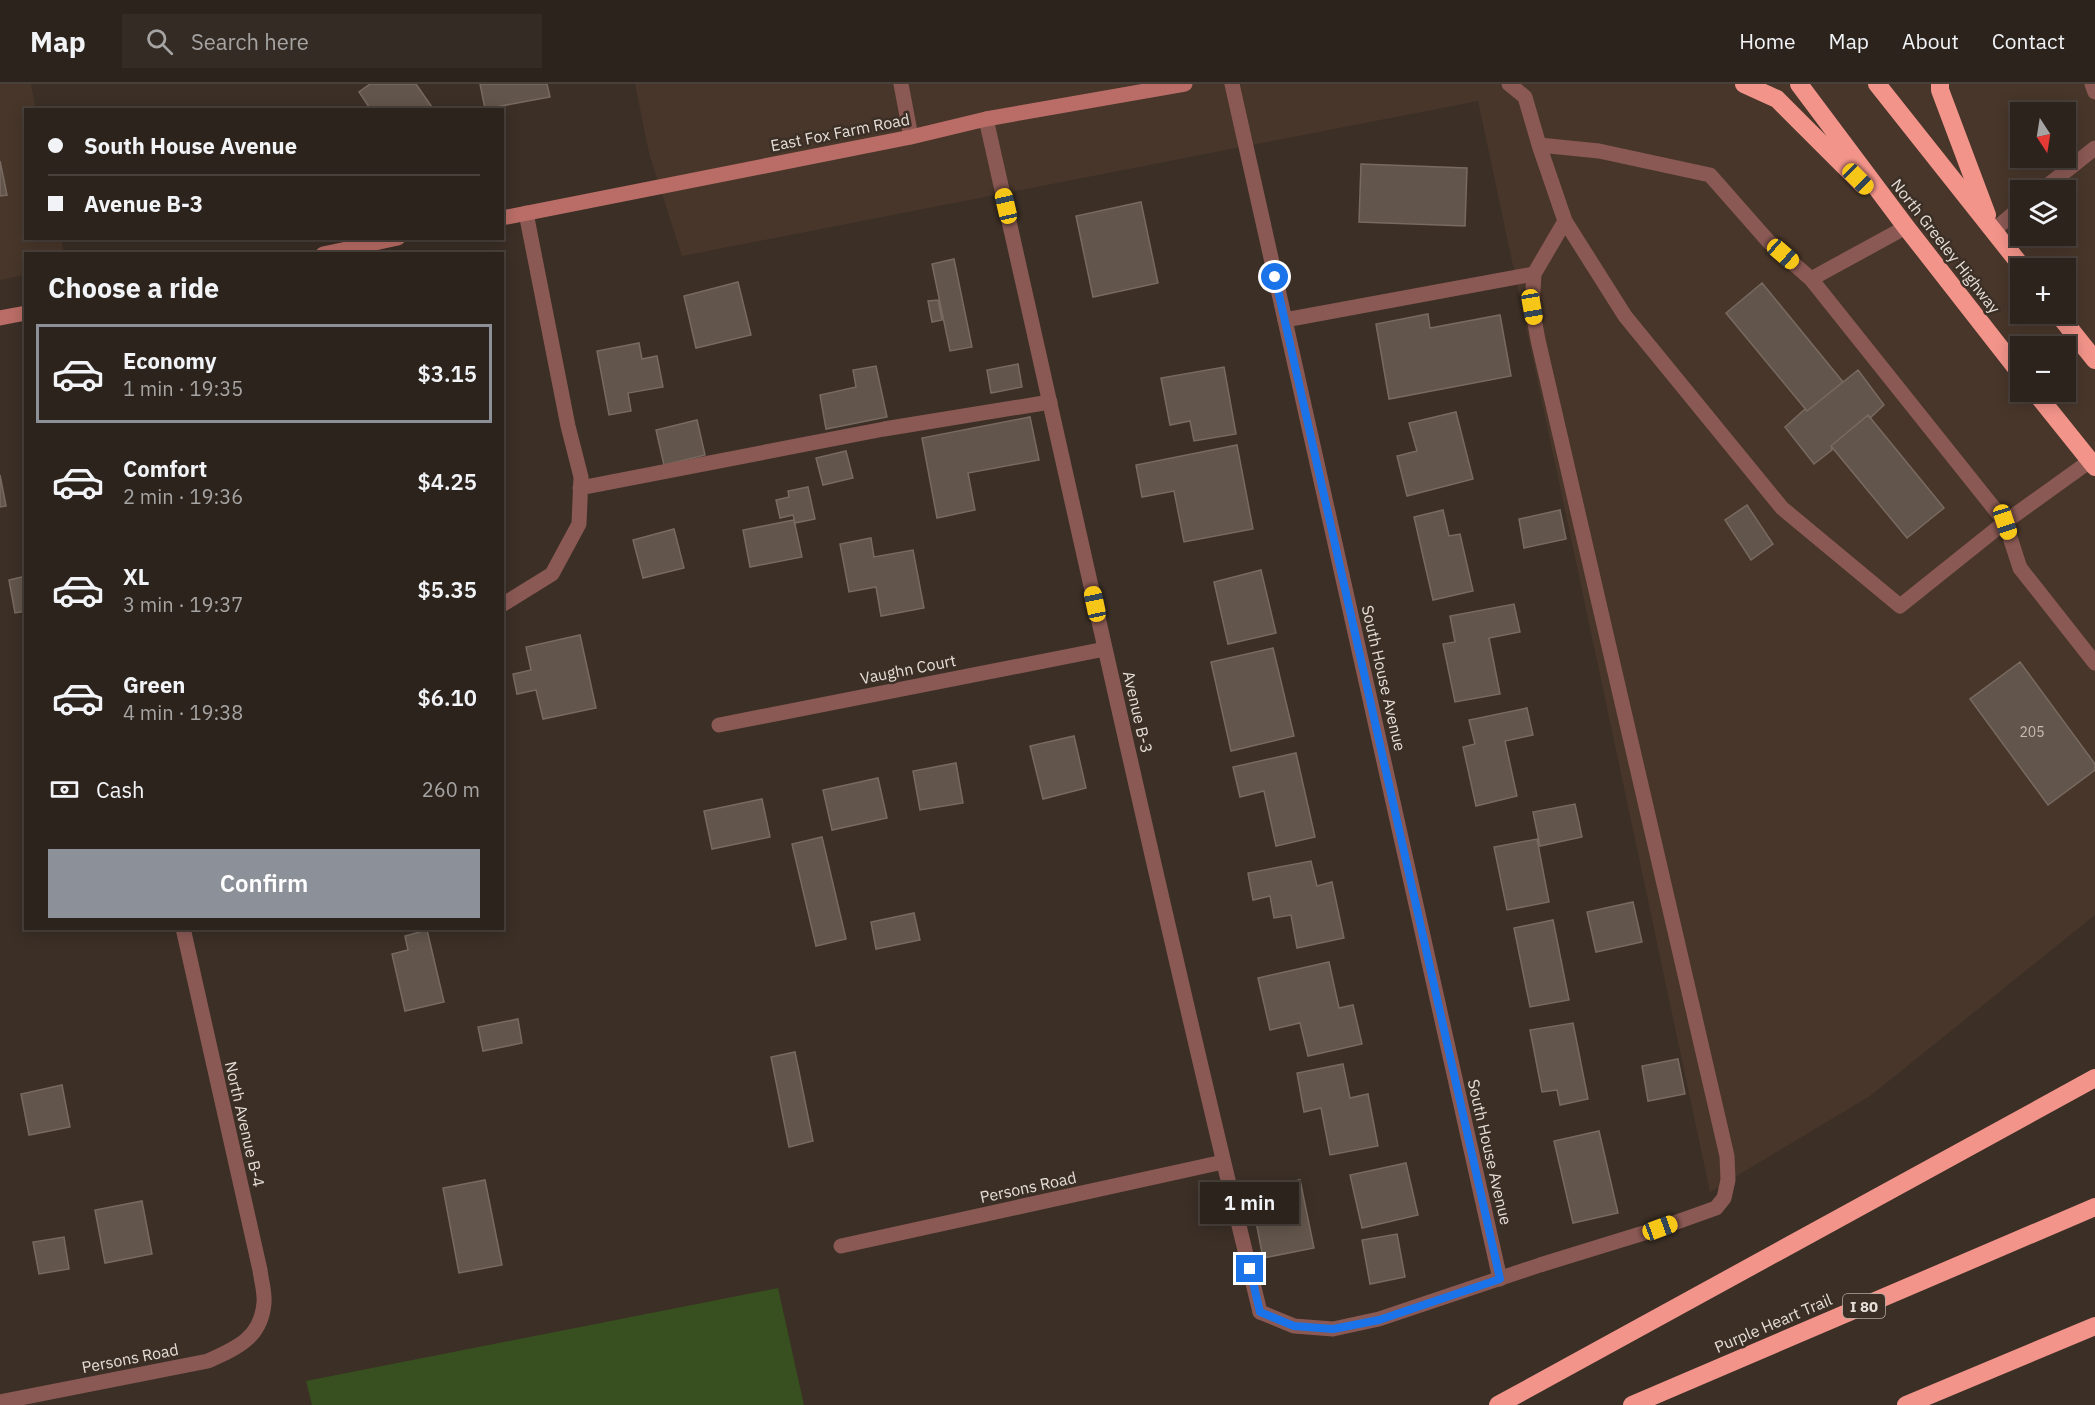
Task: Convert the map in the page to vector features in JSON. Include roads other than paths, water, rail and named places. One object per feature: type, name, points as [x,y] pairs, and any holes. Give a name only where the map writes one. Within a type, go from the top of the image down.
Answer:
[{"type":"highway","points":[[1744,84],[1777,99],[1906,227]]},
{"type":"highway","name":"North Greeley Highway","points":[[1799,84],[2010,360]]},
{"type":"highway","points":[[1877,84],[2015,258]]},
{"type":"highway","points":[[1940,84],[1993,231]]},
{"type":"highway","points":[[2066,324],[2095,360]]},
{"type":"highway","points":[[2043,402],[2093,461]]},
{"type":"highway","points":[[1498,1405],[2095,1078]]},
{"type":"highway","name":"Purple Heart Trail","points":[[1632,1405],[2095,1207]]},
{"type":"highway","points":[[1906,1405],[2095,1326]]},
{"type":"main road","name":"East Fox Farm Road","points":[[504,218],[911,137],[986,119],[1185,84]]},
{"type":"main road","points":[[332,252],[389,240]]},
{"type":"main road","points":[[0,318],[24,313]]},
{"type":"street","points":[[901,84],[911,137]]},
{"type":"street","name":"South House Avenue","points":[[1232,84],[1500,1279]]},
{"type":"street","points":[[1509,84],[1525,97],[1565,221],[1625,316],[1782,508],[1900,606],[2005,522],[2093,461]]},
{"type":"street","points":[[2092,84],[2095,92]]},
{"type":"street","name":"Avenue B-3","points":[[986,119],[1105,649],[1223,1162],[1260,1312],[1294,1326],[1333,1329],[1379,1320],[1500,1279]]},
{"type":"street","points":[[1539,145],[1599,152],[1710,175],[1768,242],[1811,279],[2005,522],[2020,568],[2095,663]]},
{"type":"street","points":[[2055,180],[2095,148]]},
{"type":"street","points":[[504,604],[552,574],[579,524],[581,477],[568,426],[526,213]]},
{"type":"street","points":[[1993,231],[2010,217]]},
{"type":"street","points":[[1500,1279],[1716,1208],[1724,1198],[1728,1180],[1727,1156],[1532,307],[1534,274],[1565,221]]},
{"type":"street","points":[[1811,279],[1906,227]]},
{"type":"street","points":[[1285,320],[1534,274]]},
{"type":"street","points":[[580,488],[884,429],[1050,402]]},
{"type":"street","name":"Vaughn Court","points":[[719,725],[1105,649]]},
{"type":"street","name":"North Avenue B-4","points":[[183,930],[260,1270],[264,1302],[258,1329]]},
{"type":"street","name":"Persons Road","points":[[841,1246],[1223,1162]]},
{"type":"street","name":"Persons Road","points":[[0,1402],[208,1360],[238,1347],[258,1329]]}]
